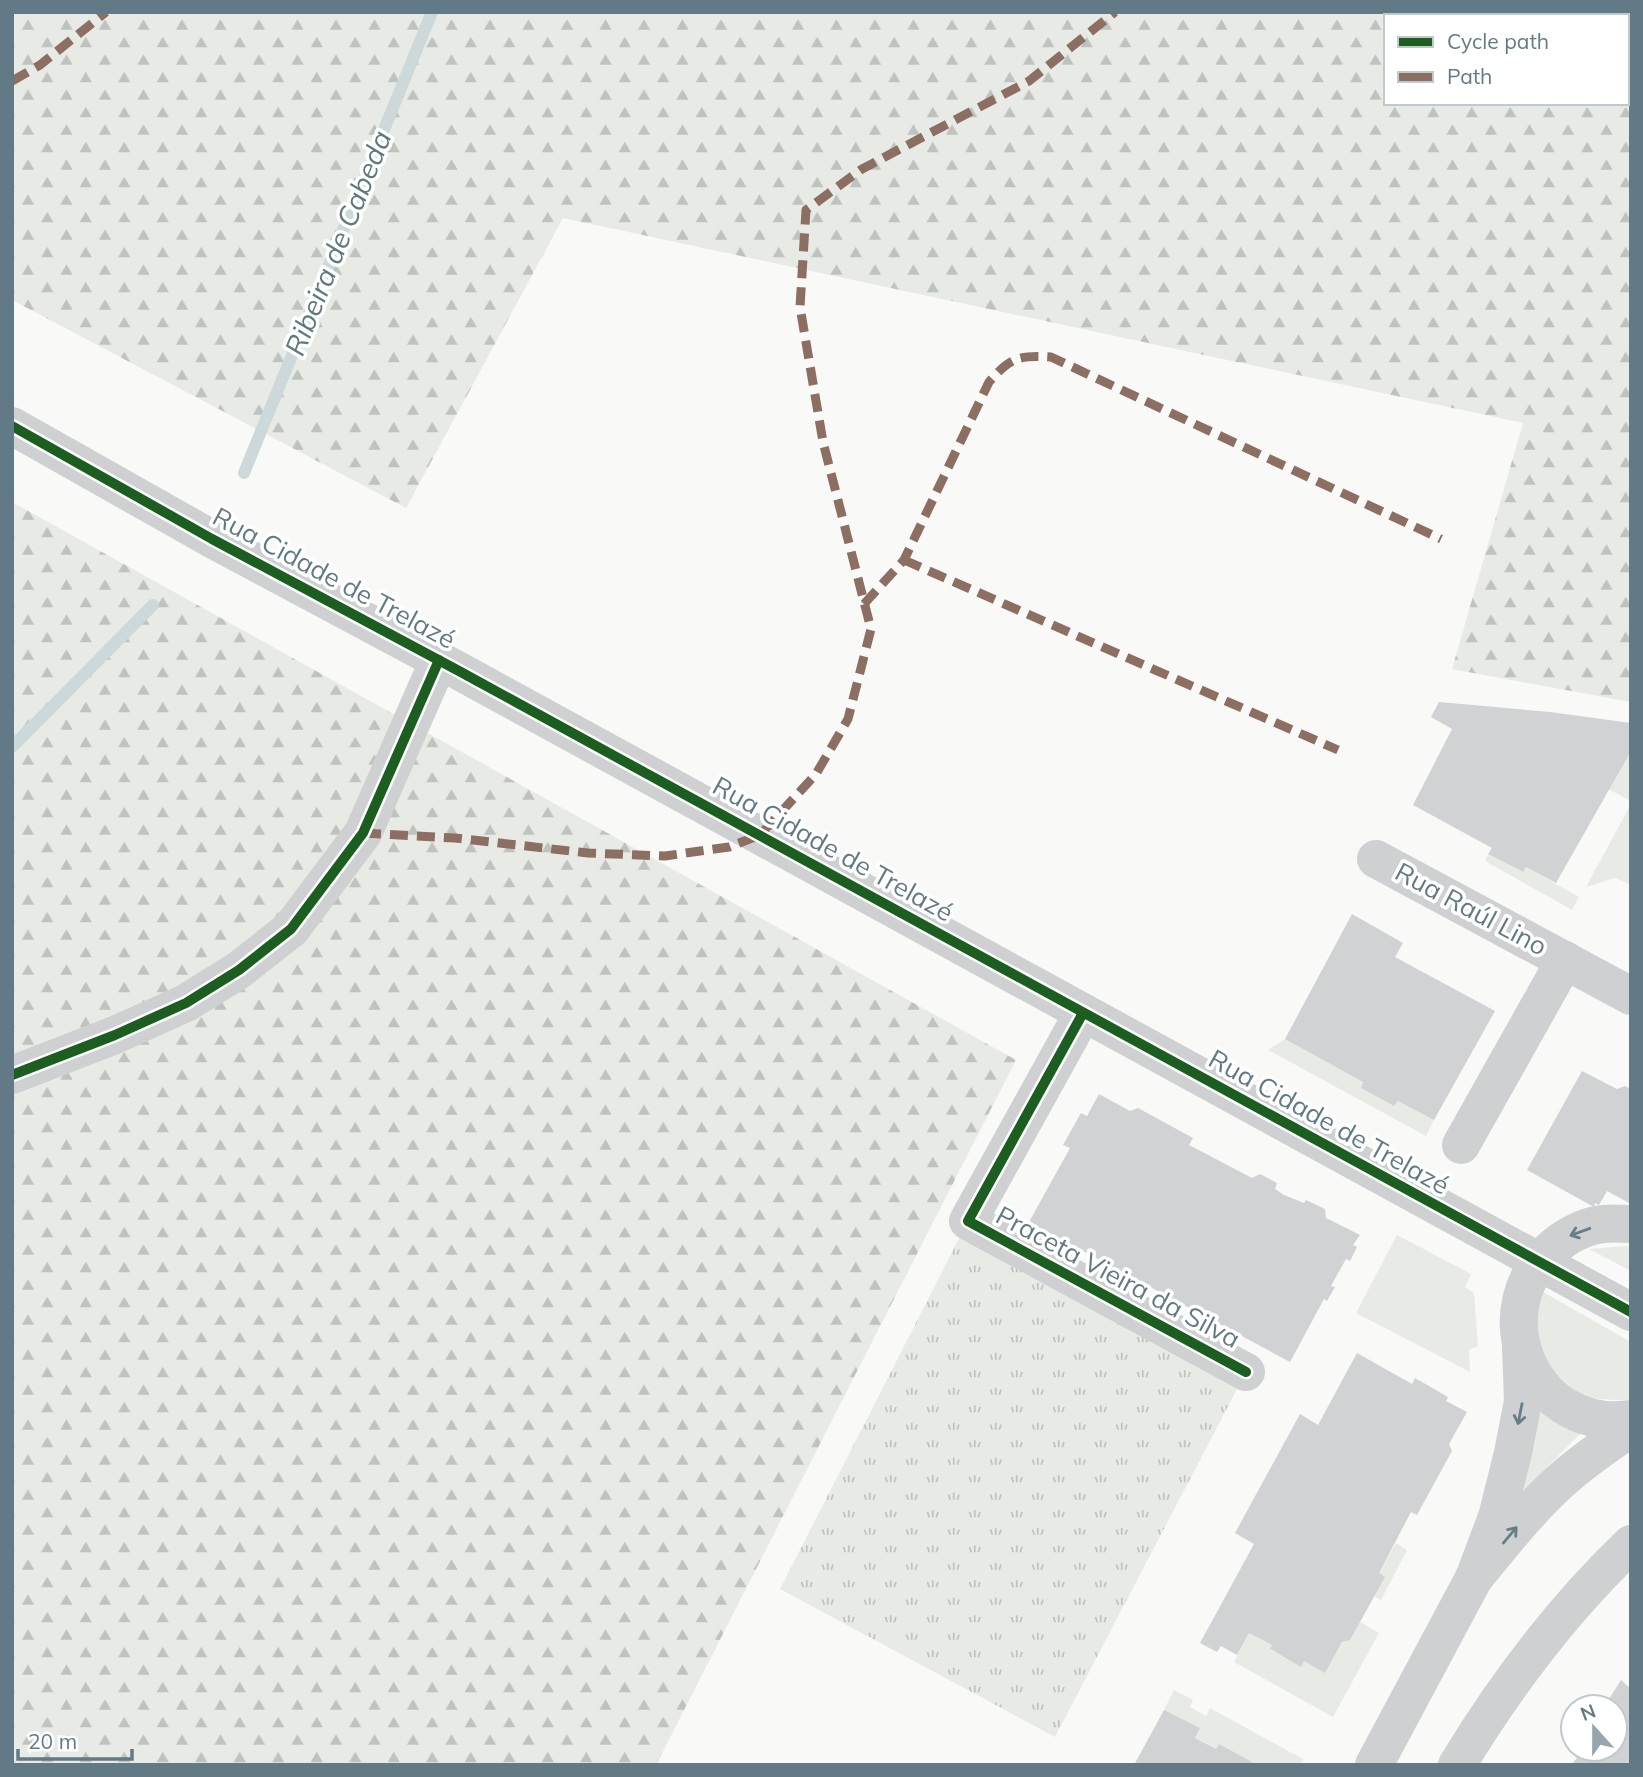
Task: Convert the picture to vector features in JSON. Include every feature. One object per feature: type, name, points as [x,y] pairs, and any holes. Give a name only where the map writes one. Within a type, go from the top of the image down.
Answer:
[{"type":"street","name":"Rua Cidade de Trelazé","points":[[12,426],[212,539],[439,660],[1631,1312]]},
{"type":"street","points":[[12,1075],[115,1035],[186,1003],[239,970],[290,929],[363,833],[439,660]]},
{"type":"street","name":"Rua Raúl Lino","points":[[1376,859],[1631,996]]},
{"type":"street","name":"Rua Raúl Lino","points":[[1461,1145],[1565,960]]},
{"type":"street","name":"Praceta Vieira da Silva","points":[[1083,1013],[968,1221],[1246,1372]]},
{"type":"street","points":[[1374,1765],[1474,1578],[1496,1517],[1513,1453],[1522,1401],[1518,1313],[1523,1292],[1539,1263],[1549,1251],[1571,1234],[1602,1224],[1631,1224]]},
{"type":"street","points":[[1521,1346],[1534,1376],[1556,1400],[1584,1416],[1616,1421],[1631,1419]]},
{"type":"street","points":[[1474,1578],[1552,1488],[1589,1457],[1631,1428]]},
{"type":"street","points":[[1457,1765],[1486,1717],[1551,1633],[1610,1563],[1631,1544]]},
{"type":"green space","points":[[12,12],[1631,12],[1631,702],[1452,669],[1523,423],[563,218],[406,508],[12,300]]},
{"type":"green space","points":[[12,502],[1016,1060],[656,1765],[12,1765]]},
{"type":"green space","points":[[1628,756],[1631,756],[1631,801],[1608,789]]},
{"type":"green space","points":[[1631,804],[1631,885],[1615,878],[1586,887]]},
{"type":"green space","points":[[1488,854],[1522,872],[1526,867],[1579,897],[1572,910],[1485,861]]},
{"type":"green space","points":[[1285,1039],[1363,1082],[1361,1088],[1394,1106],[1398,1101],[1434,1120],[1426,1136],[1268,1050]]},
{"type":"green space","points":[[968,1221],[1246,1372],[1055,1737],[780,1589]]},
{"type":"green space","points":[[1397,1235],[1471,1274],[1465,1287],[1474,1293],[1478,1346],[1469,1350],[1470,1372],[1356,1313]]},
{"type":"green space","points":[[1631,1247],[1631,1271],[1589,1249]]},
{"type":"green space","points":[[1543,1292],[1631,1342],[1631,1401],[1584,1398],[1544,1364],[1534,1314]]},
{"type":"green space","points":[[1538,1402],[1585,1429],[1545,1469],[1529,1494],[1519,1495]]},
{"type":"green space","points":[[1396,1543],[1407,1550],[1381,1600],[1374,1596],[1379,1573]]},
{"type":"green space","points":[[1360,1622],[1379,1633],[1333,1717],[1234,1662],[1249,1633],[1272,1645],[1270,1650],[1300,1666],[1304,1661],[1324,1672],[1342,1642],[1350,1640]]},
{"type":"green space","points":[[1174,1690],[1193,1700],[1190,1707],[1206,1716],[1210,1708],[1303,1759],[1300,1765],[1251,1765],[1252,1762],[1219,1745],[1216,1749],[1195,1738],[1200,1728],[1164,1710]]},
{"type":"building","points":[[1439,702],[1550,712],[1631,723],[1631,751],[1556,883],[1526,867],[1523,872],[1488,854],[1492,848],[1413,805],[1452,729],[1431,717]]},
{"type":"building","points":[[1352,914],[1403,943],[1395,957],[1495,1011],[1434,1120],[1398,1101],[1394,1106],[1361,1088],[1363,1082],[1285,1039]]},
{"type":"building","points":[[1582,1071],[1617,1089],[1625,1086],[1631,1089],[1631,1204],[1607,1191],[1599,1205],[1595,1203],[1594,1207],[1527,1170]]},
{"type":"building","points":[[1099,1094],[1130,1111],[1138,1108],[1193,1138],[1189,1145],[1252,1178],[1260,1174],[1277,1183],[1275,1189],[1284,1195],[1304,1203],[1306,1200],[1325,1209],[1326,1218],[1360,1235],[1353,1245],[1357,1247],[1350,1261],[1346,1259],[1331,1286],[1335,1287],[1327,1301],[1324,1299],[1290,1362],[1029,1222],[1070,1148],[1063,1145],[1081,1113],[1087,1116]]},
{"type":"building","points":[[1357,1353],[1412,1384],[1415,1378],[1448,1397],[1446,1401],[1467,1412],[1449,1444],[1452,1451],[1417,1515],[1411,1512],[1379,1573],[1385,1577],[1350,1640],[1342,1642],[1325,1673],[1304,1661],[1301,1667],[1270,1649],[1272,1645],[1249,1633],[1237,1655],[1221,1646],[1217,1652],[1200,1643],[1254,1544],[1235,1533],[1300,1414],[1318,1425]]},
{"type":"building","points":[[1621,1680],[1629,1687],[1631,1684],[1631,1765],[1571,1765],[1629,1763],[1629,1693],[1613,1693]]},
{"type":"building","points":[[1164,1710],[1200,1728],[1195,1738],[1216,1749],[1219,1744],[1252,1762],[1251,1765],[1134,1765]]},
{"type":"waterway","name":"Ribeira de Cabeda","points":[[244,473],[432,12]]},
{"type":"waterway","name":"Ribeira de Cabeda","points":[[12,747],[153,605]]},
{"type":"marked path","points":[[12,81],[40,65],[106,12]]},
{"type":"marked path","points":[[363,833],[455,838],[588,853],[665,856],[729,847],[760,835],[816,774],[848,719],[871,629],[823,442],[800,307],[806,210],[862,169],[1029,81],[1115,12]]},
{"type":"marked path","points":[[864,604],[904,560],[989,382],[1009,363],[1030,357],[1051,357],[1441,539]]},
{"type":"marked path","points":[[904,560],[1338,750]]},
{"type":"cycle path","points":[[12,426],[212,539],[459,671],[1631,1312]]},
{"type":"cycle path","points":[[12,1075],[115,1035],[186,1003],[239,970],[291,929],[363,833],[439,660]]},
{"type":"cycle path","points":[[1083,1013],[968,1221],[1246,1372]]}]
